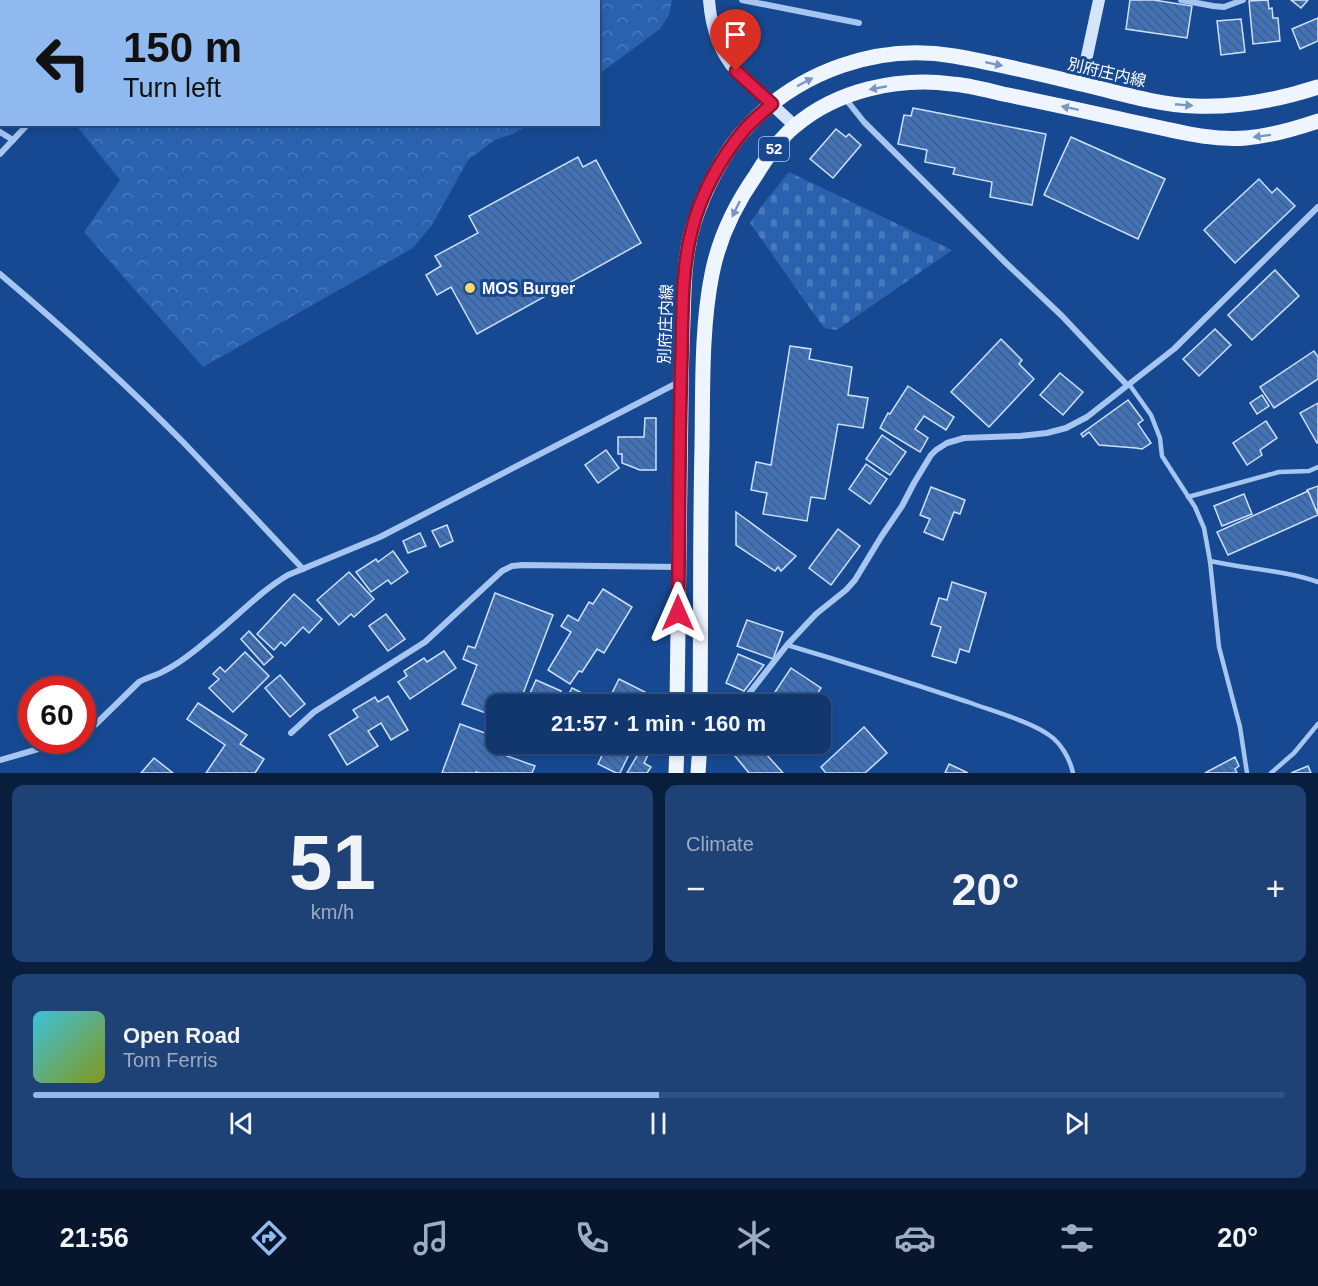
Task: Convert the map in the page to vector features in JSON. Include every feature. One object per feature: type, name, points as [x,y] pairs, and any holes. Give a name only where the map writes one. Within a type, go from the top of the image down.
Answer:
[{"type":"main road","name":"別府庄内線","points":[[677,694],[681,381],[686,258],[692,228],[711,181],[746,128],[772,104],[800,84],[845,64],[902,53],[921,52],[951,56],[1170,104],[1193,106],[1253,103],[1289,96],[1318,87]]},
{"type":"main road","name":"52","points":[[700,694],[704,354],[708,296],[720,243],[736,206],[784,136],[819,108],[844,97],[885,86],[931,82],[954,84],[1201,136],[1243,138],[1278,134],[1318,121]]},
{"type":"main road","points":[[676,773],[677,754]]},
{"type":"main road","points":[[698,773],[699,754]]},
{"type":"street","points":[[709,0],[712,25],[723,53],[736,71],[795,126]]},
{"type":"street","points":[[742,0],[859,23]]},
{"type":"street","points":[[1081,84],[1098,0]]},
{"type":"street","points":[[1181,0],[1224,7],[1243,0]]},
{"type":"street","points":[[844,97],[872,129],[1062,316],[1128,385]]},
{"type":"street","points":[[0,154],[26,126]]},
{"type":"street","points":[[0,132],[13,140]]},
{"type":"street","points":[[749,694],[787,645],[816,614],[855,580],[931,455],[941,446],[964,438],[1034,435],[1066,429],[1087,417],[1174,350],[1318,207]]},
{"type":"street","points":[[0,274],[135,394],[303,569]]},
{"type":"street","points":[[96,724],[139,682],[167,670],[186,657],[274,583],[380,537],[681,381]]},
{"type":"street","points":[[291,733],[314,712],[425,642],[488,583],[512,566],[678,567]]},
{"type":"street","points":[[0,759],[18,754]]},
{"type":"lane","points":[[1128,385],[1151,414],[1160,438],[1162,456],[1195,507],[1204,528],[1210,561],[1219,647],[1240,727],[1247,773]]},
{"type":"lane","points":[[1188,497],[1279,472],[1309,471],[1318,467]]},
{"type":"lane","points":[[1210,561],[1296,575],[1318,582]]},
{"type":"lane","points":[[787,645],[887,675],[1034,727],[1051,736],[1057,743],[1070,762],[1073,773]]},
{"type":"lane","points":[[1271,773],[1294,753],[1318,724]]},
{"type":"green space","points":[[600,0],[672,0],[669,15],[660,29],[600,73]]},
{"type":"green space","points":[[77,126],[527,126],[495,140],[468,160],[432,225],[413,248],[203,367],[84,232],[120,180]]},
{"type":"green space","points":[[789,172],[952,250],[837,330],[824,328],[750,223]]},
{"type":"building","points":[[1130,0],[1154,0],[1192,6],[1187,38],[1126,29]]},
{"type":"building","points":[[1268,0],[1273,18],[1278,18],[1280,41],[1253,44],[1249,1]]},
{"type":"building","points":[[1291,0],[1308,0],[1301,8]]},
{"type":"building","points":[[1318,18],[1318,41],[1300,49],[1292,29]]},
{"type":"building","points":[[1241,19],[1245,52],[1221,55],[1217,21]]},
{"type":"building","points":[[913,108],[1046,134],[1032,205],[990,197],[992,182],[953,174],[955,168],[925,162],[927,150],[898,144],[904,115],[911,116]]},
{"type":"building","points":[[836,129],[846,137],[849,134],[861,145],[833,178],[810,159]]},
{"type":"building","points":[[1071,137],[1165,179],[1138,239],[1044,195]]},
{"type":"building","points":[[578,157],[583,167],[596,160],[641,243],[477,334],[451,287],[437,295],[426,275],[441,266],[435,256],[478,233],[469,216]]},
{"type":"building","points":[[1259,179],[1272,193],[1277,188],[1295,206],[1235,263],[1204,230]]},
{"type":"building","points":[[1275,270],[1299,296],[1252,340],[1228,315]]},
{"type":"building","points":[[1215,329],[1231,345],[1199,376],[1183,359]]},
{"type":"building","points":[[1001,339],[1022,360],[1019,364],[1034,379],[989,427],[951,392]]},
{"type":"building","points":[[790,346],[811,349],[809,359],[852,367],[848,395],[868,398],[863,428],[838,424],[825,499],[811,497],[807,521],[763,514],[767,493],[751,490],[756,462],[771,465]]},
{"type":"building","points":[[1314,351],[1318,357],[1318,379],[1274,408],[1260,387]]},
{"type":"building","points":[[1060,373],[1083,392],[1063,415],[1040,395]]},
{"type":"building","points":[[908,386],[954,417],[946,430],[924,416],[915,429],[928,438],[920,452],[880,428]]},
{"type":"building","points":[[1262,395],[1269,406],[1257,414],[1250,403]]},
{"type":"building","points":[[1128,400],[1143,420],[1138,424],[1151,443],[1142,449],[1099,445],[1089,432],[1083,437],[1081,434]]},
{"type":"building","points":[[1318,403],[1318,443],[1317,443],[1300,413]]},
{"type":"building","points":[[645,418],[656,418],[656,470],[640,470],[622,463],[622,454],[618,454],[618,437],[644,437]]},
{"type":"building","points":[[1266,421],[1277,438],[1260,450],[1262,455],[1247,465],[1233,443]]},
{"type":"building","points":[[882,435],[906,452],[890,475],[866,459]]},
{"type":"building","points":[[606,450],[619,468],[598,483],[585,465]]},
{"type":"building","points":[[866,464],[887,479],[870,504],[849,489]]},
{"type":"building","points":[[1318,486],[1318,514],[1307,490]]},
{"type":"building","points":[[931,487],[965,500],[960,514],[954,512],[943,540],[924,532],[930,519],[920,515]]},
{"type":"building","points":[[1308,491],[1318,515],[1228,555],[1217,532]]},
{"type":"building","points":[[1244,494],[1252,514],[1222,526],[1214,506]]},
{"type":"building","points":[[736,512],[796,556],[781,571],[778,567],[775,571],[736,545]]},
{"type":"building","points":[[447,525],[453,541],[440,547],[432,531]]},
{"type":"building","points":[[838,529],[860,546],[831,585],[809,568]]},
{"type":"building","points":[[420,533],[426,546],[408,553],[403,541]]},
{"type":"building","points":[[393,551],[408,572],[391,584],[388,580],[371,592],[356,572],[376,559],[378,562]]},
{"type":"building","points":[[349,572],[374,599],[354,617],[351,614],[339,625],[317,600]]},
{"type":"building","points":[[952,582],[986,593],[969,652],[960,649],[956,663],[932,656],[941,627],[931,624],[939,598],[947,600]]},
{"type":"building","points":[[603,589],[632,607],[604,653],[597,649],[582,672],[579,671],[570,684],[548,670],[571,632],[561,626],[568,615],[578,621],[589,602],[593,604]]},
{"type":"building","points":[[495,593],[553,615],[523,694],[486,694],[486,713],[462,704],[477,665],[463,659],[468,646],[475,648]]},
{"type":"building","points":[[294,594],[322,619],[309,633],[303,627],[285,646],[281,642],[274,650],[257,634]]},
{"type":"building","points":[[386,614],[405,639],[388,651],[369,626]]},
{"type":"building","points":[[747,620],[783,632],[773,659],[737,646]]},
{"type":"building","points":[[249,631],[273,657],[264,665],[241,639]]},
{"type":"building","points":[[444,651],[456,668],[410,699],[398,682],[407,676],[404,671],[424,658],[427,662]]},
{"type":"building","points":[[245,652],[269,676],[233,712],[209,688],[219,679],[213,674],[220,667],[225,672]]},
{"type":"building","points":[[738,654],[764,665],[744,691],[726,683]]},
{"type":"building","points":[[791,668],[821,688],[817,694],[774,694]]},
{"type":"building","points":[[280,675],[305,704],[290,717],[265,688]]},
{"type":"building","points":[[619,679],[649,694],[612,694]]},
{"type":"building","points":[[536,680],[561,691],[560,694],[530,694]]},
{"type":"building","points":[[572,688],[584,694],[569,694]]},
{"type":"building","points":[[388,696],[408,730],[391,740],[381,723],[368,731],[378,746],[347,765],[329,735],[358,717],[353,710],[375,697],[378,702]]},
{"type":"building","points":[[198,703],[247,735],[240,744],[264,759],[255,773],[206,773],[225,745],[187,719]]},
{"type":"building","points":[[460,724],[486,733],[486,754],[502,754],[535,766],[532,773],[442,773]]},
{"type":"building","points":[[864,727],[887,753],[865,773],[826,773],[821,767]]},
{"type":"building","points":[[603,754],[629,754],[620,773],[598,764]]},
{"type":"building","points":[[638,754],[648,754],[644,763],[651,767],[647,773],[627,773]]},
{"type":"building","points":[[737,754],[766,754],[783,773],[749,773],[735,756]]},
{"type":"building","points":[[1235,757],[1239,766],[1235,769],[1237,773],[1205,773]]},
{"type":"building","points":[[154,758],[173,773],[141,773]]},
{"type":"building","points":[[949,764],[968,773],[945,773]]},
{"type":"building","points":[[1308,766],[1311,773],[1291,773]]},
{"type":"place","name":"MOS Burger","points":[[470,288]]},
{"type":"route","points":[[678,613],[681,381],[686,258],[692,228],[711,181],[746,128],[772,104],[736,71]]}]
